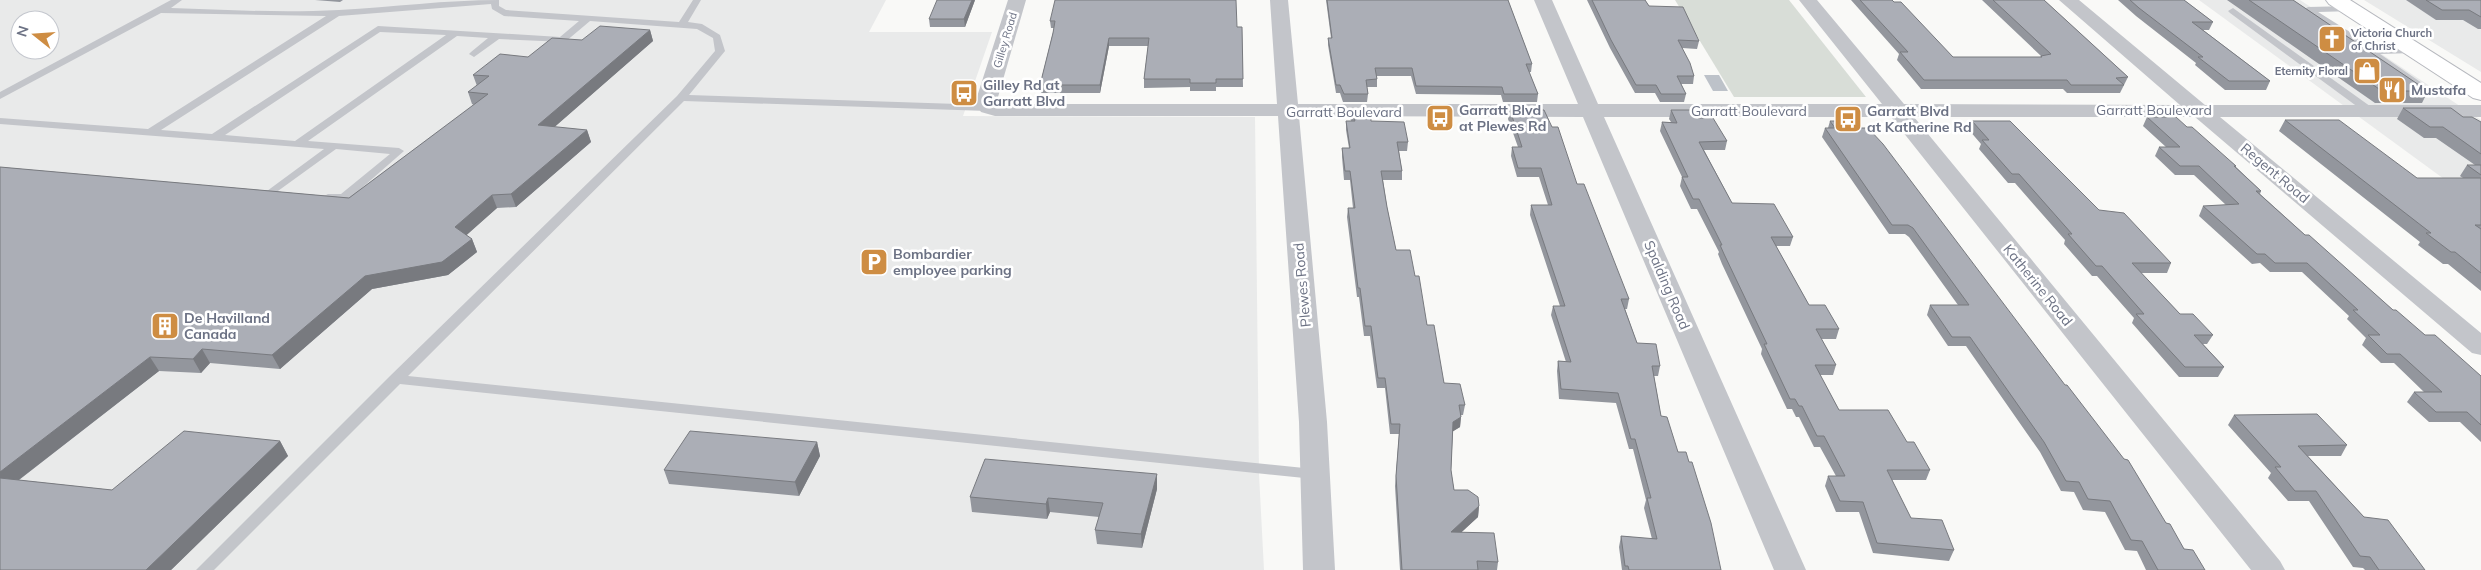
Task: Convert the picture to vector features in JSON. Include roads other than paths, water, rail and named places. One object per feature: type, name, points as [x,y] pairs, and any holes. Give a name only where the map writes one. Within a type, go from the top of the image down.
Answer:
[{"type":"main road","points":[[2343,5],[2481,93]]},
{"type":"street","name":"Gilley Road","points":[[988,108],[985,103],[1017,0]]},
{"type":"street","name":"Plewes Road","points":[[1279,0],[1313,422],[1319,570]]},
{"type":"street","name":"Spalding Road","points":[[1543,0],[1790,570]]},
{"type":"street","name":"Katherine Road","points":[[1808,0],[2269,570]]},
{"type":"street","name":"Regent Road","points":[[2068,0],[2481,347]]},
{"type":"street","name":"Garratt Boulevard","points":[[988,108],[1008,112],[2481,111]]},
{"type":"lane","points":[[0,96],[178,0]]},
{"type":"lane","points":[[161,10],[246,14],[338,13],[494,0],[495,8],[504,13],[699,26],[709,30],[717,37],[720,51],[681,98],[204,570]]},
{"type":"lane","points":[[682,24],[697,0]]},
{"type":"lane","points":[[2343,5],[2304,9],[2348,35],[2428,92]]},
{"type":"lane","points":[[2233,11],[2370,111]]},
{"type":"lane","points":[[149,133],[338,13]]},
{"type":"lane","points":[[562,40],[588,19]]},
{"type":"lane","points":[[214,138],[378,28],[580,41]]},
{"type":"lane","points":[[296,144],[455,33]]},
{"type":"lane","points":[[2348,35],[2387,33]]},
{"type":"lane","points":[[474,54],[498,35]]},
{"type":"lane","points":[[2371,51],[2413,50]]},
{"type":"lane","points":[[681,98],[988,108]]},
{"type":"lane","points":[[0,121],[399,151],[344,198],[317,196]]},
{"type":"lane","points":[[289,194],[271,192],[334,146]]},
{"type":"lane","points":[[396,379],[1314,474]]},
{"type":"place","name":"Victoria Church of Christ","points":[[2332,39]]},
{"type":"place","name":"Eternity Floral","points":[[2367,71]]},
{"type":"place","name":"Mustafa","points":[[2392,90]]},
{"type":"place","name":"Gilley Rd at Garratt Blvd","points":[[964,93]]},
{"type":"place","name":"Garratt Blvd at Plewes Rd","points":[[1440,118]]},
{"type":"place","name":"Garratt Blvd at Katherine Rd","points":[[1848,119]]},
{"type":"place","name":"Bombardier employee parking","points":[[874,262]]},
{"type":"place","name":"De Havilland Canada","points":[[165,326]]}]
